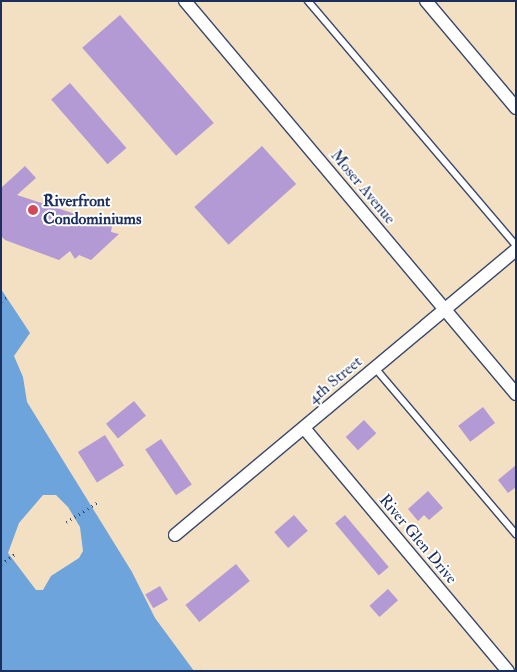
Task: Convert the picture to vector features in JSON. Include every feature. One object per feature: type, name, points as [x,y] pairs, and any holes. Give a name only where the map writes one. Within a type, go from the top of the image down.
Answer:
[{"type":"street","name":"Moser Avenue","points":[[185,1],[516,394]]},
{"type":"street","points":[[426,1],[516,108]]},
{"type":"street","name":"4th Street","points":[[176,535],[516,250]]},
{"type":"street","name":"River Glen Drive","points":[[304,428],[508,671]]},
{"type":"lane","points":[[308,1],[516,245]]},
{"type":"lane","points":[[375,368],[516,534]]},
{"type":"path","points":[[1,301],[7,297]]},
{"type":"path","points":[[66,522],[98,502]]},
{"type":"path","points":[[1,564],[15,554]]},
{"type":"water","points":[[1,289],[30,333],[14,356],[23,377],[27,402],[132,572],[155,618],[194,671],[1,671]],"holes":[[[43,495],[56,495],[68,507],[80,527],[83,551],[79,558],[51,576],[43,590],[36,590],[8,553],[19,523]]]},
{"type":"building","points":[[120,15],[214,123],[176,156],[82,48]]},
{"type":"building","points":[[70,83],[126,148],[108,164],[51,99]]},
{"type":"building","points":[[262,146],[296,184],[228,245],[194,207]]},
{"type":"building","name":"Riverfront Condominiums","points":[[25,166],[36,178],[17,195],[112,226],[111,232],[119,234],[91,260],[79,255],[75,259],[70,251],[59,260],[5,240],[1,236],[1,188]]},
{"type":"building","points":[[134,401],[146,416],[118,438],[106,424]]},
{"type":"building","points":[[483,407],[495,423],[470,442],[458,426]]},
{"type":"building","points":[[364,420],[376,433],[358,450],[346,437]]},
{"type":"building","points":[[105,435],[124,466],[97,482],[78,452]]},
{"type":"building","points":[[161,439],[192,485],[176,495],[145,450]]},
{"type":"building","points":[[516,465],[516,487],[508,493],[498,480]]},
{"type":"building","points":[[428,491],[443,508],[429,520],[424,515],[418,521],[408,509]]},
{"type":"building","points":[[294,515],[308,531],[288,548],[274,532]]},
{"type":"building","points":[[345,515],[389,567],[379,575],[335,523]]},
{"type":"building","points":[[236,564],[250,581],[199,622],[185,605]]},
{"type":"building","points":[[160,586],[168,600],[153,608],[145,594]]},
{"type":"building","points":[[388,589],[398,600],[379,617],[369,606]]},
{"type":"place","name":"Riverfront Condominiums","points":[[33,210]]}]
